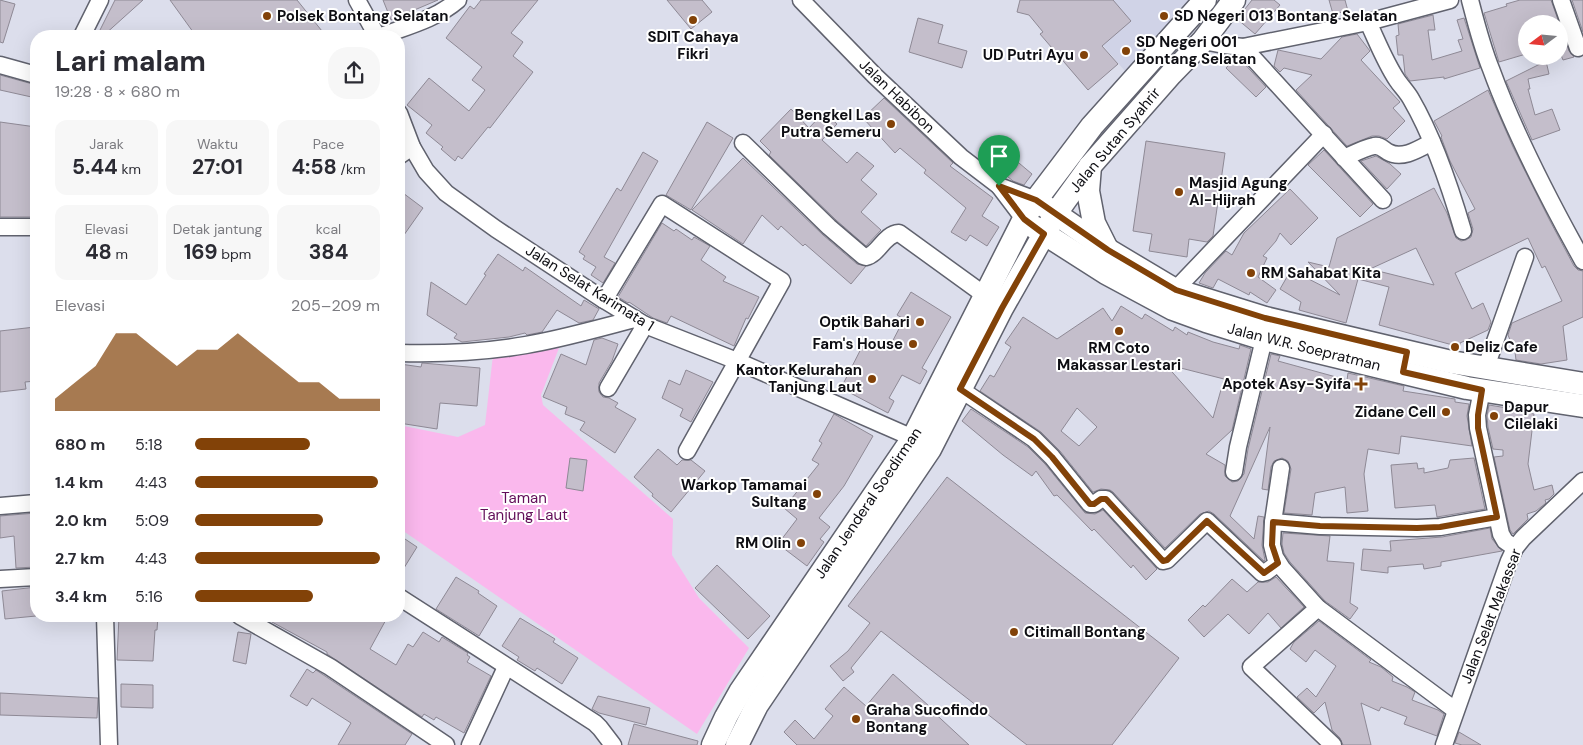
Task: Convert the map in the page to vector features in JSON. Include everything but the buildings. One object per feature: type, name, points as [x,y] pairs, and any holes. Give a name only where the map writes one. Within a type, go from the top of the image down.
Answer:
[{"type":"street","points":[[85,30],[100,0]]},
{"type":"street","points":[[397,30],[434,16],[458,0]]},
{"type":"street","name":"Jalan Habibon","points":[[801,0],[882,83],[961,157],[999,186],[1024,219]]},
{"type":"street","name":"Jalan Sutan Syahrir","points":[[1036,200],[1092,126],[1205,0]]},
{"type":"street","name":"Jalan Sutan Syahrir","points":[[1056,213],[1090,166],[1171,74],[1203,41],[1234,0]]},
{"type":"street","points":[[1203,41],[1243,47],[1368,22],[1450,0]]},
{"type":"street","points":[[1470,0],[1490,68],[1502,96],[1564,226],[1583,261]]},
{"type":"street","points":[[1561,0],[1578,48]]},
{"type":"street","points":[[360,1],[374,30]]},
{"type":"street","points":[[1368,22],[1383,56],[1396,80],[1410,98],[1432,142],[1456,208],[1462,231]]},
{"type":"street","points":[[1243,47],[1383,200]]},
{"type":"street","points":[[0,65],[30,73]]},
{"type":"street","points":[[1176,290],[1324,134]]},
{"type":"street","points":[[1344,158],[1374,146],[1396,155],[1410,153],[1432,142]]},
{"type":"street","points":[[743,143],[829,227],[863,256],[870,256],[891,235],[904,234],[986,296]]},
{"type":"street","name":"Jalan Selat Karimata 1","points":[[405,152],[446,193],[496,229],[640,322],[737,361],[913,438]]},
{"type":"street","points":[[1090,166],[1088,191],[1094,223],[1108,250]]},
{"type":"street","name":"Jalan Habibon","points":[[999,186],[1036,200]]},
{"type":"street","name":"Jalan W.R. Soepratman","points":[[1036,200],[1108,250],[1176,290],[1405,362],[1482,390],[1583,406]]},
{"type":"street","name":"Jalan Jenderal Soedirman","points":[[713,745],[740,692],[913,438],[1024,219],[1036,200]]},
{"type":"street","points":[[604,300],[662,204],[782,281],[687,451]]},
{"type":"street","name":"Jalan Jenderal Soedirman","points":[[737,745],[757,705],[930,449],[1002,308],[1056,213]]},
{"type":"street","name":"Jalan W.R. Soepratman","points":[[1024,219],[1044,234],[1106,273],[1173,309],[1264,338],[1405,362],[1451,362],[1583,384]]},
{"type":"street","points":[[0,227],[30,227]]},
{"type":"street","points":[[1486,367],[1525,257]]},
{"type":"street","points":[[405,353],[461,351],[525,345],[640,322]]},
{"type":"street","points":[[608,388],[640,322]]},
{"type":"street","points":[[1234,472],[1238,447],[1264,338]]},
{"type":"street","points":[[960,389],[1034,439],[1052,457],[1090,504],[1106,499],[1163,561],[1167,560],[1207,521],[1262,573],[1278,563]]},
{"type":"street","points":[[1482,390],[1478,428],[1502,538],[1515,548]]},
{"type":"street","points":[[1281,468],[1273,522],[1272,545],[1278,563],[1318,608],[1455,710]]},
{"type":"street","name":"Jalan Selat Makassar","points":[[1444,745],[1455,710],[1515,548],[1523,538],[1583,481]]},
{"type":"street","points":[[0,506],[30,504]]},
{"type":"street","points":[[1273,522],[1320,526],[1417,528],[1440,527],[1497,517]]},
{"type":"street","points":[[0,579],[30,576]]},
{"type":"street","points":[[405,602],[595,723],[613,745]]},
{"type":"street","points":[[1318,608],[1251,667],[1334,745]]},
{"type":"street","points":[[105,622],[108,745]]},
{"type":"street","points":[[251,622],[330,667],[446,745]]},
{"type":"street","points":[[470,745],[506,667]]},
{"type":"shaded area","name":"SD Negeri 001 Bontang Selatan","points":[[1064,0],[1191,0],[1125,71]]},
{"type":"green space","name":"Taman Tanjung Laut","points":[[559,348],[541,395],[543,405],[673,519],[672,555],[699,598],[749,648],[697,734],[405,532],[405,426],[458,437],[485,425],[493,355]]},
{"type":"place","name":"Polsek Bontang Selatan","points":[[267,16]]},
{"type":"place","name":"SD Negeri 013 Bontang Selatan","points":[[1164,16]]},
{"type":"place","name":"SDIT Cahaya Fikri","points":[[693,20]]},
{"type":"place","name":"SD Negeri 001 Bontang Selatan","points":[[1126,51]]},
{"type":"place","name":"UD Putri Ayu","points":[[1084,55]]},
{"type":"place","name":"Bengkel Las Putra Semeru","points":[[891,124]]},
{"type":"place","name":"Masjid Agung Al-Hijrah","points":[[1179,192]]},
{"type":"place","name":"RM Sahabat Kita","points":[[1251,273]]},
{"type":"place","name":"Optik Bahari","points":[[920,322]]},
{"type":"place","name":"RM Coto Makassar Lestari","points":[[1119,331]]},
{"type":"place","name":"Fam's House","points":[[913,344]]},
{"type":"place","name":"Deliz Cafe","points":[[1455,347]]},
{"type":"place","name":"Kantor Kelurahan Tanjung Laut","points":[[872,379]]},
{"type":"place","name":"Apotek Asy-Syifa","points":[[1361,384]]},
{"type":"place","name":"Zidane Cell","points":[[1446,412]]},
{"type":"place","name":"Dapur Cilelaki","points":[[1494,416]]},
{"type":"place","name":"Warkop Tamamai Sultang","points":[[817,494]]},
{"type":"place","name":"RM Olin","points":[[801,543]]},
{"type":"place","name":"Citimall Bontang","points":[[1014,632]]},
{"type":"place","name":"Graha Sucofindo Bontang","points":[[856,719]]},
{"type":"route","points":[[999,186],[1036,200],[1108,250],[1176,290],[1265,318],[1407,352],[1403,372],[1482,390],[1478,428],[1497,517],[1440,527],[1417,528],[1320,526],[1273,522],[1272,545],[1278,563],[1264,573],[1207,521],[1166,561],[1163,561],[1106,499],[1104,498],[1094,504],[1090,504],[1052,457],[1034,439],[960,389],[1002,308],[1044,234],[1024,219],[999,186]]}]
